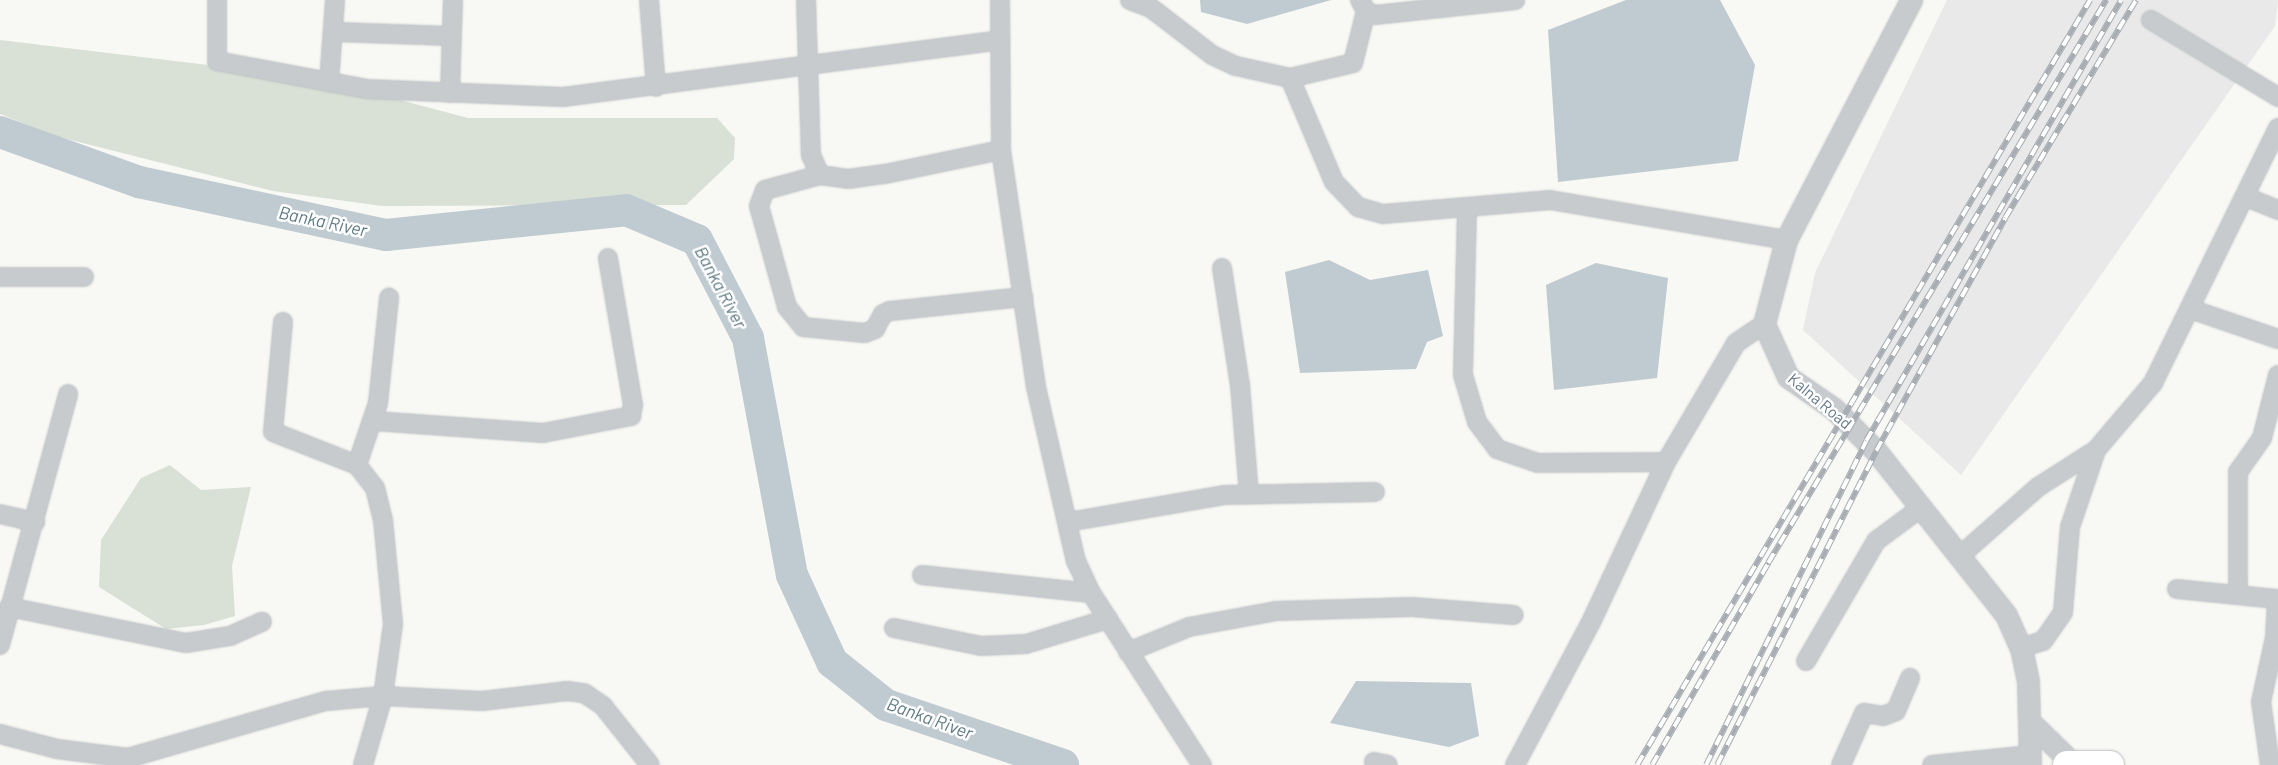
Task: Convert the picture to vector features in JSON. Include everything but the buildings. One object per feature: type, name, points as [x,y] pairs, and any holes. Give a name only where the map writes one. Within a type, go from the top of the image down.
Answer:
[{"type":"main road","points":[[2069,764],[2110,765]]},
{"type":"street","points":[[217,0],[216,61],[366,89],[563,97],[656,87],[1000,40]]},
{"type":"street","points":[[330,82],[336,32],[335,0]]},
{"type":"street","points":[[450,93],[453,0]]},
{"type":"street","points":[[649,0],[656,87]]},
{"type":"street","points":[[806,0],[811,155],[820,175]]},
{"type":"street","points":[[1000,0],[1002,150],[1036,387],[1076,561],[1091,593],[1202,765]]},
{"type":"street","points":[[1130,0],[1151,8],[1212,54],[1236,66],[1290,78],[1353,63],[1363,6],[1375,15],[1515,0]]},
{"type":"street","points":[[1515,765],[1592,620],[1666,462],[1736,343],[1764,324],[1786,240],[1911,0]]},
{"type":"street","points":[[2151,20],[2278,97]]},
{"type":"street","points":[[336,32],[452,36]]},
{"type":"street","points":[[1290,78],[1334,182],[1358,207],[1383,214],[1550,200],[1786,240]]},
{"type":"street","points":[[1962,554],[2038,487],[2096,450],[2153,383],[2277,138]]},
{"type":"street","points":[[1002,150],[885,174],[848,178],[820,175],[765,190],[759,206],[788,307],[803,327],[865,333],[875,329],[890,311],[1023,297]]},
{"type":"street","points":[[2246,198],[2278,210]]},
{"type":"street","points":[[1467,208],[1463,376],[1477,422],[1497,449],[1538,463],[1666,462]]},
{"type":"street","points":[[374,420],[543,433],[631,416],[633,405],[608,258]]},
{"type":"street","points":[[1222,268],[1240,385],[1249,494]]},
{"type":"street","points":[[0,277],[84,277]]},
{"type":"street","points":[[357,465],[374,420],[388,298]]},
{"type":"street","points":[[2190,309],[2278,339]]},
{"type":"street","points":[[283,322],[273,432],[357,465],[375,488],[390,578],[393,624],[383,696],[363,765]]},
{"type":"street","name":"Kalna Road","points":[[1764,324],[1788,377],[1834,409],[1962,554],[2006,615],[2020,648],[2030,722],[2030,760]]},
{"type":"street","points":[[2238,595],[2238,472],[2262,438],[2278,375]]},
{"type":"street","points":[[0,645],[35,522],[68,394]]},
{"type":"street","points":[[2020,648],[2043,641],[2063,612],[2070,527],[2096,450]]},
{"type":"street","points":[[1068,522],[1249,494],[1375,492]]},
{"type":"street","points":[[1806,661],[1876,541],[1922,507]]},
{"type":"street","points":[[0,514],[35,522]]},
{"type":"street","points":[[922,575],[1091,593]]},
{"type":"street","points":[[2177,589],[2278,599],[2275,638],[2261,702],[2270,765]]},
{"type":"street","points":[[10,607],[186,643],[230,636],[262,622]]},
{"type":"street","points":[[1128,652],[1189,627],[1276,611],[1412,608],[1514,616]]},
{"type":"street","points":[[894,628],[981,646],[1026,644],[1108,619]]},
{"type":"street","points":[[1854,765],[1841,765],[1864,713],[1883,716],[1896,711],[1910,678]]},
{"type":"street","points":[[0,734],[56,749],[128,758],[326,701],[383,696],[482,701],[567,691],[584,693],[624,728],[650,765]]},
{"type":"street","points":[[2030,722],[2069,764]]},
{"type":"street","points":[[1932,765],[2030,760]]},
{"type":"shaded area","points":[[1200,0],[1331,0],[1247,24],[1201,12]]},
{"type":"shaded area","points":[[1626,0],[1720,0],[1755,65],[1738,161],[1558,182],[1548,30]]},
{"type":"shaded area","points":[[1947,0],[2278,0],[2275,26],[1961,475],[1803,330],[1815,273]]},
{"type":"shaded area","points":[[0,40],[382,86],[400,100],[468,118],[717,118],[735,138],[734,159],[686,205],[382,206],[273,191],[55,136],[0,114]]},
{"type":"shaded area","points":[[1329,260],[1370,280],[1428,270],[1443,336],[1427,342],[1416,369],[1300,373],[1285,272]]},
{"type":"shaded area","points":[[1596,263],[1668,278],[1657,378],[1554,390],[1546,285]]},
{"type":"shaded area","points":[[170,465],[201,490],[251,487],[232,566],[235,616],[204,625],[166,629],[99,587],[101,540],[141,478]]},
{"type":"shaded area","points":[[1356,681],[1471,683],[1479,736],[1449,747],[1330,723]]},
{"type":"waterway","name":"Banka River","points":[[0,132],[139,182],[386,235],[626,210],[697,240],[748,338],[792,575],[832,662],[886,705],[1063,765]]},
{"type":"railway","points":[[1637,765],[2090,0]]},
{"type":"railway","points":[[1652,765],[1768,563],[2106,0]]},
{"type":"railway","points":[[1706,765],[1866,441],[2121,0]]},
{"type":"railway","points":[[1717,765],[1876,451],[2005,218],[2136,0]]}]
